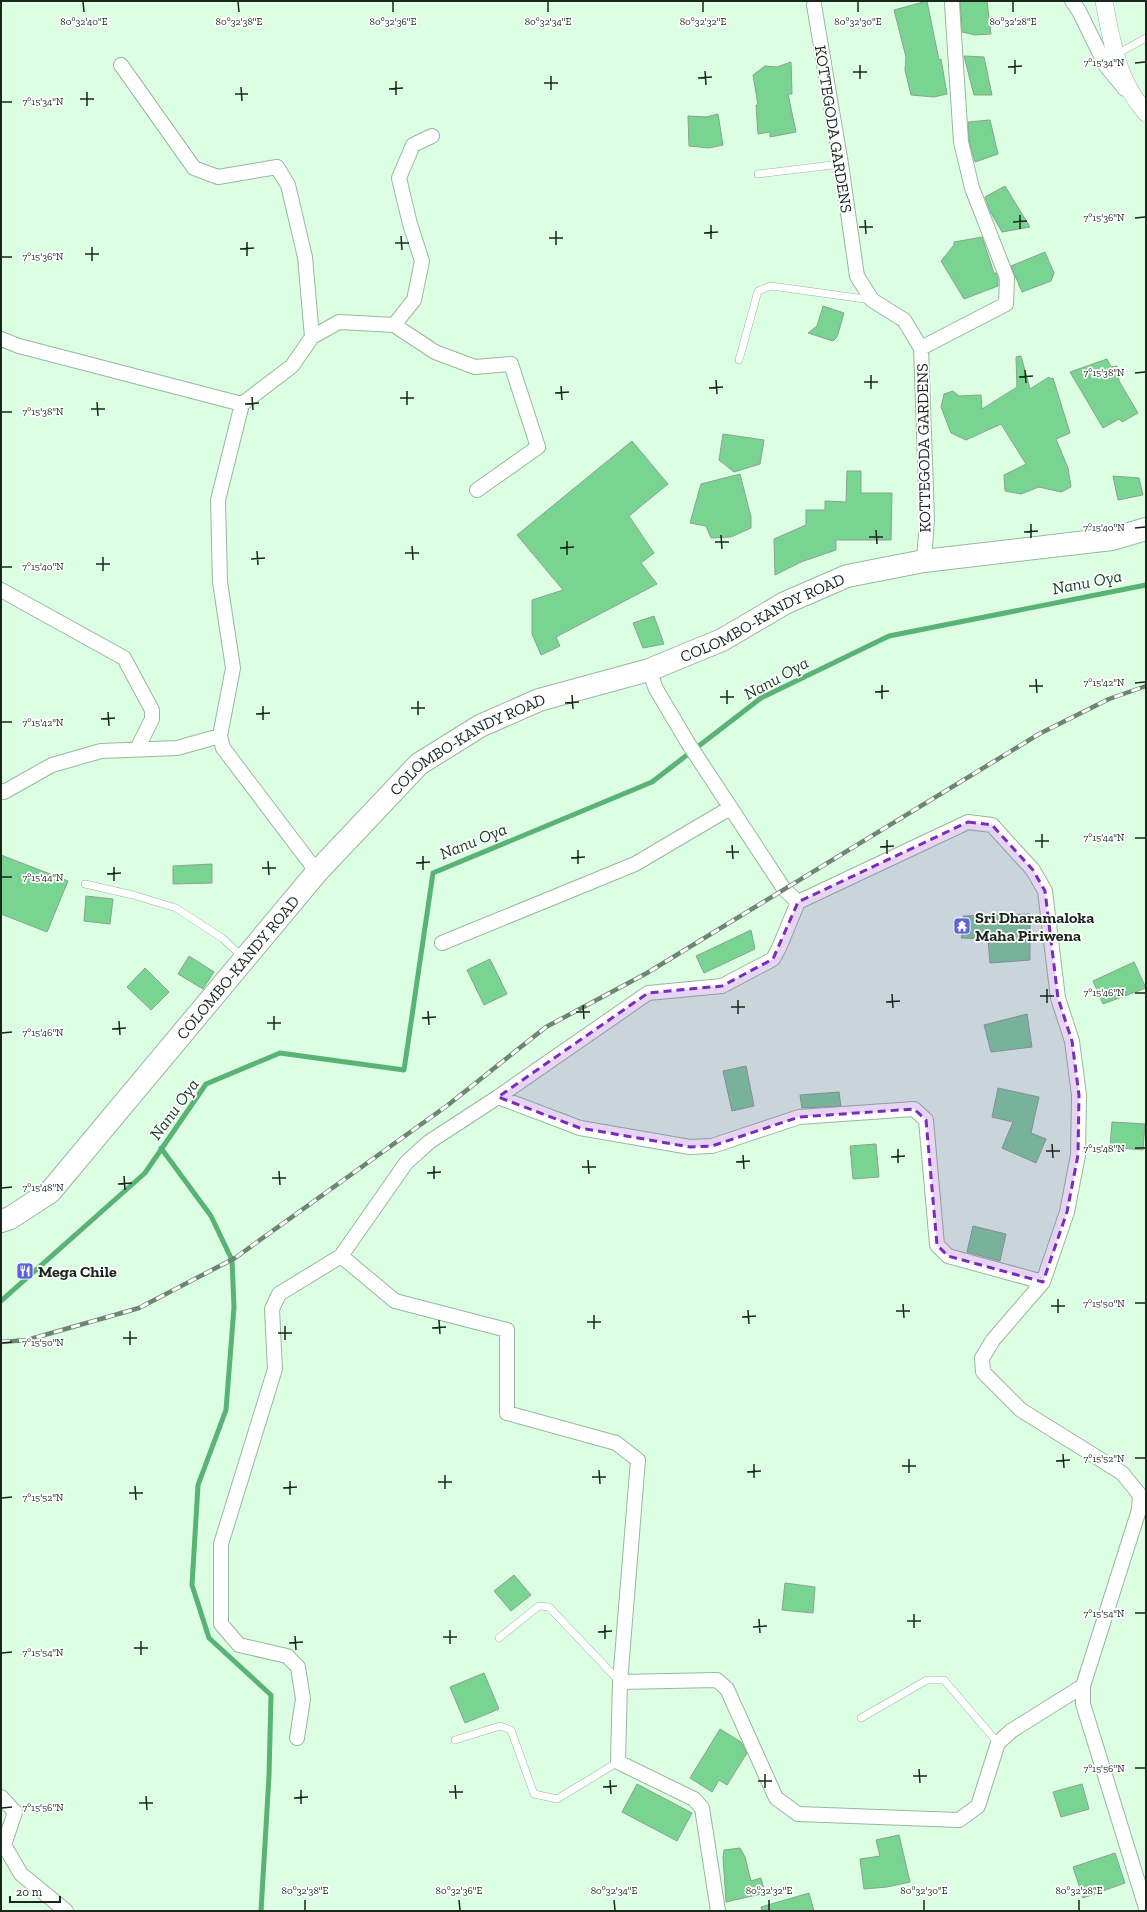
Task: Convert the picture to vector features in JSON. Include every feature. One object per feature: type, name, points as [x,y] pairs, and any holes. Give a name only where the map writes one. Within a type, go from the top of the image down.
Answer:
[{"type":"highway","name":"COLOMBO-KANDY ROAD","points":[[1,1220],[10,1218],[50,1192],[317,872],[419,764],[480,726],[539,700],[649,670],[722,640],[785,603],[847,576],[924,561],[1112,539],[1146,529]]},
{"type":"street","points":[[1072,1],[1079,11],[1106,66],[1146,113]]},
{"type":"street","points":[[1104,1],[1115,55],[1133,98]]},
{"type":"street","points":[[921,348],[1006,304],[1007,278],[972,188],[961,142],[952,4]]},
{"type":"street","name":"KOTTEGODA GARDENS","points":[[814,5],[841,164],[857,276],[872,300],[904,320],[921,348],[927,519],[924,561]]},
{"type":"street","points":[[121,65],[194,168],[218,177],[277,168],[288,186],[305,258],[312,337]]},
{"type":"street","points":[[394,325],[414,300],[422,262],[398,178],[413,145],[432,136]]},
{"type":"street","points":[[317,872],[223,748],[220,736],[233,668],[220,582],[218,500],[242,404],[292,366],[312,337],[339,322],[394,325],[435,352],[475,366],[511,364],[538,447],[477,490]]},
{"type":"street","points":[[1,340],[242,404]]},
{"type":"street","points":[[1,590],[124,658],[152,710],[152,719],[137,749]]},
{"type":"street","points":[[649,670],[656,689],[688,743],[784,889],[798,902]]},
{"type":"street","points":[[1,791],[4,792],[52,765],[100,751],[176,748],[220,736]]},
{"type":"street","points":[[442,943],[635,864],[730,808]]},
{"type":"street","points":[[297,1738],[302,1699],[298,1667],[287,1656],[239,1645],[220,1624],[221,1544],[275,1369],[272,1309],[279,1294],[341,1256],[406,1163],[429,1142],[498,1097],[648,993],[722,986],[773,959],[798,902],[968,822],[992,825],[1033,870],[1045,891],[1058,998],[1072,1041],[1079,1096],[1078,1155],[1067,1212],[1043,1282],[993,1340],[982,1358],[983,1372],[1021,1410],[1122,1473],[1143,1494],[1083,1686],[1083,1704],[1146,1908]]},
{"type":"street","points":[[498,1097],[580,1128],[690,1147],[712,1146],[799,1117],[914,1109],[926,1120],[937,1245],[948,1256],[1043,1282]]},
{"type":"street","points":[[341,1256],[395,1301],[507,1330],[507,1413],[616,1443],[638,1460],[620,1682],[618,1762],[694,1799],[702,1808],[718,1911]]},
{"type":"street","points":[[620,1682],[717,1680],[728,1689],[776,1798],[798,1814],[959,1820],[978,1806],[998,1743],[1011,1731],[1083,1686]]},
{"type":"street","points":[[1,1797],[15,1812],[4,1845],[21,1874],[66,1911]]},
{"type":"lane","points":[[1115,55],[1146,38]]},
{"type":"lane","points":[[758,174],[841,164]]},
{"type":"lane","points":[[739,360],[758,290],[771,286],[872,300]]},
{"type":"lane","points":[[85,884],[133,895],[176,908],[222,938],[245,959]]},
{"type":"lane","points":[[499,1638],[539,1606],[549,1607],[620,1682]]},
{"type":"lane","points":[[862,1718],[927,1680],[944,1680],[998,1743]]},
{"type":"lane","points":[[455,1740],[500,1726],[511,1730],[534,1794],[557,1799],[618,1762]]},
{"type":"highlighted area","points":[[968,822],[992,825],[1033,870],[1045,891],[1058,998],[1072,1041],[1079,1095],[1078,1155],[1067,1212],[1043,1282],[948,1256],[937,1245],[926,1120],[914,1109],[799,1117],[712,1146],[690,1147],[580,1128],[498,1097],[648,993],[722,986],[773,959],[798,902]]},
{"type":"building","points":[[927,1],[939,60],[941,59],[947,94],[934,97],[911,95],[905,70],[906,57],[894,10]]},
{"type":"building","points":[[960,1],[987,1],[991,34],[975,35],[962,32]]},
{"type":"building","points":[[964,56],[984,57],[992,95],[974,95]]},
{"type":"building","points":[[791,62],[792,94],[788,94],[796,132],[770,137],[770,132],[758,134],[756,105],[758,105],[753,75],[765,66],[777,67]]},
{"type":"building","points":[[718,114],[723,145],[709,148],[689,146],[688,116],[706,117]]},
{"type":"building","points":[[990,120],[998,154],[975,162],[969,141],[968,122]]},
{"type":"building","points":[[1005,186],[1030,227],[1002,232],[991,213],[985,197]]},
{"type":"building","points":[[982,237],[994,273],[996,273],[998,279],[998,286],[964,299],[941,261],[954,245],[954,242]]},
{"type":"building","points":[[1045,252],[1054,273],[1051,281],[1022,292],[1011,266]]},
{"type":"building","points":[[823,306],[844,313],[837,337],[833,341],[808,333],[817,326]]},
{"type":"building","points":[[1021,356],[1030,389],[1049,377],[1050,379],[1053,378],[1070,433],[1056,439],[1068,468],[1071,487],[1061,492],[1039,487],[1021,494],[1005,491],[1004,475],[1026,464],[1001,424],[966,440],[951,433],[941,407],[944,394],[953,391],[959,396],[981,395],[982,409],[1017,387],[1016,357]]},
{"type":"building","points":[[1107,359],[1111,367],[1117,366],[1119,381],[1138,413],[1122,422],[1119,419],[1103,428],[1070,372]]},
{"type":"building","points":[[723,434],[764,440],[760,464],[734,472],[719,460]]},
{"type":"building","points":[[632,441],[668,484],[629,516],[654,553],[641,563],[657,584],[556,637],[560,646],[541,655],[532,634],[532,600],[563,590],[517,535]]},
{"type":"building","points":[[847,471],[861,471],[861,493],[892,493],[891,540],[836,540],[836,550],[801,562],[775,575],[774,539],[806,525],[806,510],[825,510],[825,501],[846,502]]},
{"type":"building","points":[[740,474],[751,517],[751,528],[731,537],[711,538],[706,526],[690,523],[701,484]]},
{"type":"building","points":[[1113,476],[1139,478],[1143,495],[1118,500]]},
{"type":"building","points":[[654,616],[664,644],[643,648],[633,623]]},
{"type":"building","points":[[1,855],[68,881],[47,932],[1,914]]},
{"type":"building","points":[[212,864],[212,883],[173,884],[173,866]]},
{"type":"building","points":[[86,896],[113,899],[110,924],[84,921]]},
{"type":"building","points":[[1030,914],[1030,960],[990,963],[988,939],[961,938],[964,928],[963,916]]},
{"type":"building","points":[[751,930],[755,949],[704,973],[696,956]]},
{"type":"building","points":[[189,956],[214,972],[203,989],[178,974]]},
{"type":"building","points":[[490,959],[507,994],[484,1005],[467,970]]},
{"type":"building","points":[[1134,962],[1146,988],[1103,1004],[1093,981]]},
{"type":"building","points":[[145,968],[169,992],[151,1010],[127,987]]},
{"type":"building","points":[[1027,1014],[1032,1047],[991,1052],[984,1025]]},
{"type":"building","points":[[746,1066],[754,1106],[732,1111],[723,1071]]},
{"type":"building","points":[[998,1088],[1039,1097],[1031,1133],[1046,1139],[1036,1163],[1002,1148],[1013,1122],[992,1117]]},
{"type":"building","points":[[839,1092],[841,1106],[802,1108],[800,1095]]},
{"type":"building","points":[[1112,1122],[1145,1124],[1143,1150],[1110,1147]]},
{"type":"building","points":[[876,1144],[879,1177],[853,1179],[850,1146]]},
{"type":"building","points":[[973,1226],[1006,1234],[1000,1261],[967,1252]]},
{"type":"building","points":[[514,1575],[531,1595],[511,1611],[494,1591]]},
{"type":"building","points":[[785,1583],[815,1587],[813,1613],[782,1610]]},
{"type":"building","points":[[484,1673],[499,1709],[465,1723],[450,1687]]},
{"type":"building","points":[[720,1729],[741,1742],[747,1753],[727,1785],[719,1780],[712,1792],[690,1778]]},
{"type":"building","points":[[637,1784],[692,1813],[677,1841],[622,1812]]},
{"type":"building","points":[[1082,1784],[1089,1809],[1061,1817],[1053,1792]]},
{"type":"building","points":[[899,1835],[910,1882],[887,1887],[864,1889],[860,1859],[880,1856],[876,1840]]},
{"type":"building","points":[[740,1848],[745,1857],[751,1881],[761,1878],[765,1893],[726,1902],[723,1857],[724,1850]]},
{"type":"building","points":[[1115,1853],[1125,1883],[1083,1898],[1073,1867]]},
{"type":"building","points":[[809,1893],[814,1911],[762,1911],[761,1907]]},
{"type":"waterway","name":"Nanu Oya","points":[[1,1301],[145,1173],[206,1084],[280,1053],[404,1070],[433,873],[652,782],[761,698],[889,636],[1146,585]]},
{"type":"waterway","points":[[161,1148],[211,1216],[232,1260],[234,1307],[226,1410],[198,1485],[192,1585],[209,1638],[271,1695],[269,1776],[261,1911]]},
{"type":"railway","points":[[1,1342],[27,1340],[139,1308],[235,1258],[448,1105],[546,1027],[647,973],[1039,734],[1109,699],[1146,686]]},
{"type":"place","name":"Sri Dharamaloka Maha Piriwena","points":[[962,926]]},
{"type":"place","name":"Mega Chile","points":[[25,1271]]}]
